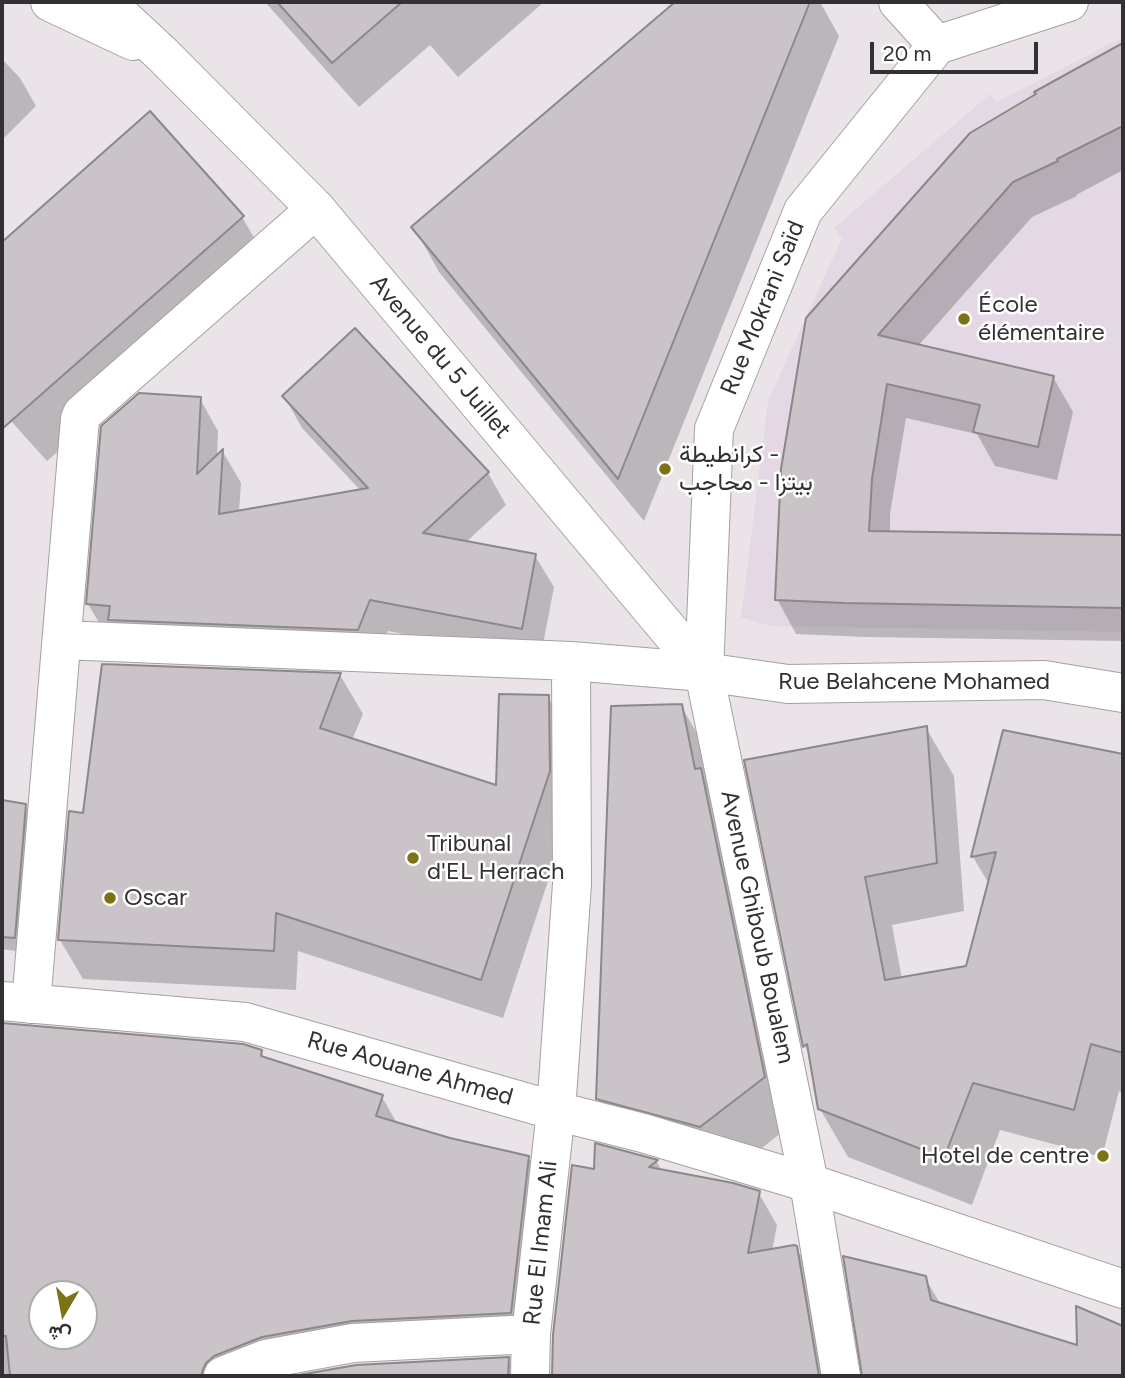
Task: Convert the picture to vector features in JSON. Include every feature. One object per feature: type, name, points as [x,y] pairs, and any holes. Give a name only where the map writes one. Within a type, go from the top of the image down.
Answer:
[{"type":"street","points":[[50,2],[163,55]]},
{"type":"street","name":"Avenue du 5 Juillet","points":[[106,2],[163,55],[316,209],[704,671]]},
{"type":"street","points":[[898,2],[936,45],[1069,2]]},
{"type":"street","name":"Rue Mokrani Saïd","points":[[704,671],[714,429],[803,211],[936,45]]},
{"type":"street","points":[[16,1003],[62,639],[80,419],[82,414],[316,209]]},
{"type":"street","name":"Rue Belahcene Mohamed","points":[[62,639],[571,661],[704,671],[788,684],[1044,680],[1123,693]]},
{"type":"street","name":"Rue El Imam Ali","points":[[530,1376],[531,1334],[556,1111],[572,884],[571,661]]},
{"type":"street","name":"Avenue Ghiboub Boualem","points":[[704,671],[809,1184],[841,1376]]},
{"type":"street","name":"Rue Aouane Ahmed","points":[[16,1003],[244,1021],[556,1111],[643,1133],[809,1184],[1123,1289]]},
{"type":"street","points":[[223,1376],[267,1359],[353,1343],[531,1334]]},
{"type":"shaded area","name":"École élémentaire","points":[[1123,37],[1123,632],[770,626],[741,617],[768,401],[842,238],[834,228],[990,94],[997,102]]},
{"type":"building","points":[[277,2],[402,2],[332,63]]},
{"type":"building","points":[[675,2],[810,2],[618,479],[411,227]]},
{"type":"building","points":[[1123,43],[1123,126],[1013,182],[878,335],[1054,376],[1038,447],[973,432],[980,405],[887,384],[872,479],[869,531],[1123,535],[1123,608],[775,600],[781,469],[806,318],[970,133],[1036,94],[1034,92]]},
{"type":"building","points":[[150,111],[244,216],[2,429],[2,242]]},
{"type":"building","points":[[355,328],[489,472],[423,533],[536,554],[522,629],[370,600],[358,630],[108,620],[110,606],[86,604],[101,426],[139,393],[201,397],[197,474],[223,449],[219,514],[368,488],[282,396]]},
{"type":"building","points":[[102,664],[341,673],[320,728],[496,785],[499,694],[549,695],[550,771],[481,980],[276,913],[274,951],[58,940],[69,811],[83,813]]},
{"type":"building","points":[[682,704],[695,769],[701,768],[765,1077],[700,1127],[596,1099],[611,706]]},
{"type":"building","points":[[927,726],[937,863],[865,877],[885,980],[966,966],[996,852],[971,857],[1003,730],[1123,754],[1123,1053],[1091,1044],[1074,1110],[973,1083],[944,1158],[818,1109],[807,1044],[803,1047],[744,760]]},
{"type":"building","points":[[2,800],[26,804],[15,938],[2,937]]},
{"type":"building","points":[[2,1023],[243,1044],[262,1050],[261,1056],[383,1095],[376,1116],[450,1138],[529,1156],[511,1313],[352,1321],[262,1337],[214,1356],[206,1363],[202,1376],[10,1376],[6,1336],[2,1336]]},
{"type":"building","points":[[595,1143],[658,1160],[649,1167],[733,1183],[760,1191],[748,1253],[797,1246],[819,1376],[552,1376],[553,1335],[572,1165],[594,1169]]},
{"type":"building","points":[[843,1256],[926,1276],[931,1300],[1077,1345],[1076,1306],[1123,1326],[1123,1376],[862,1376]]},
{"type":"building","points":[[509,1357],[508,1376],[293,1376],[356,1365]]},
{"type":"place","name":"École élémentaire","points":[[964,319]]},
{"type":"place","name":"كرانطيطة - بيتزا - محاجب","points":[[665,469]]},
{"type":"place","name":"Tribunal d'EL Herrach","points":[[413,858]]},
{"type":"place","name":"Oscar","points":[[110,898]]},
{"type":"place","name":"Hotel de centre","points":[[1103,1156]]}]
